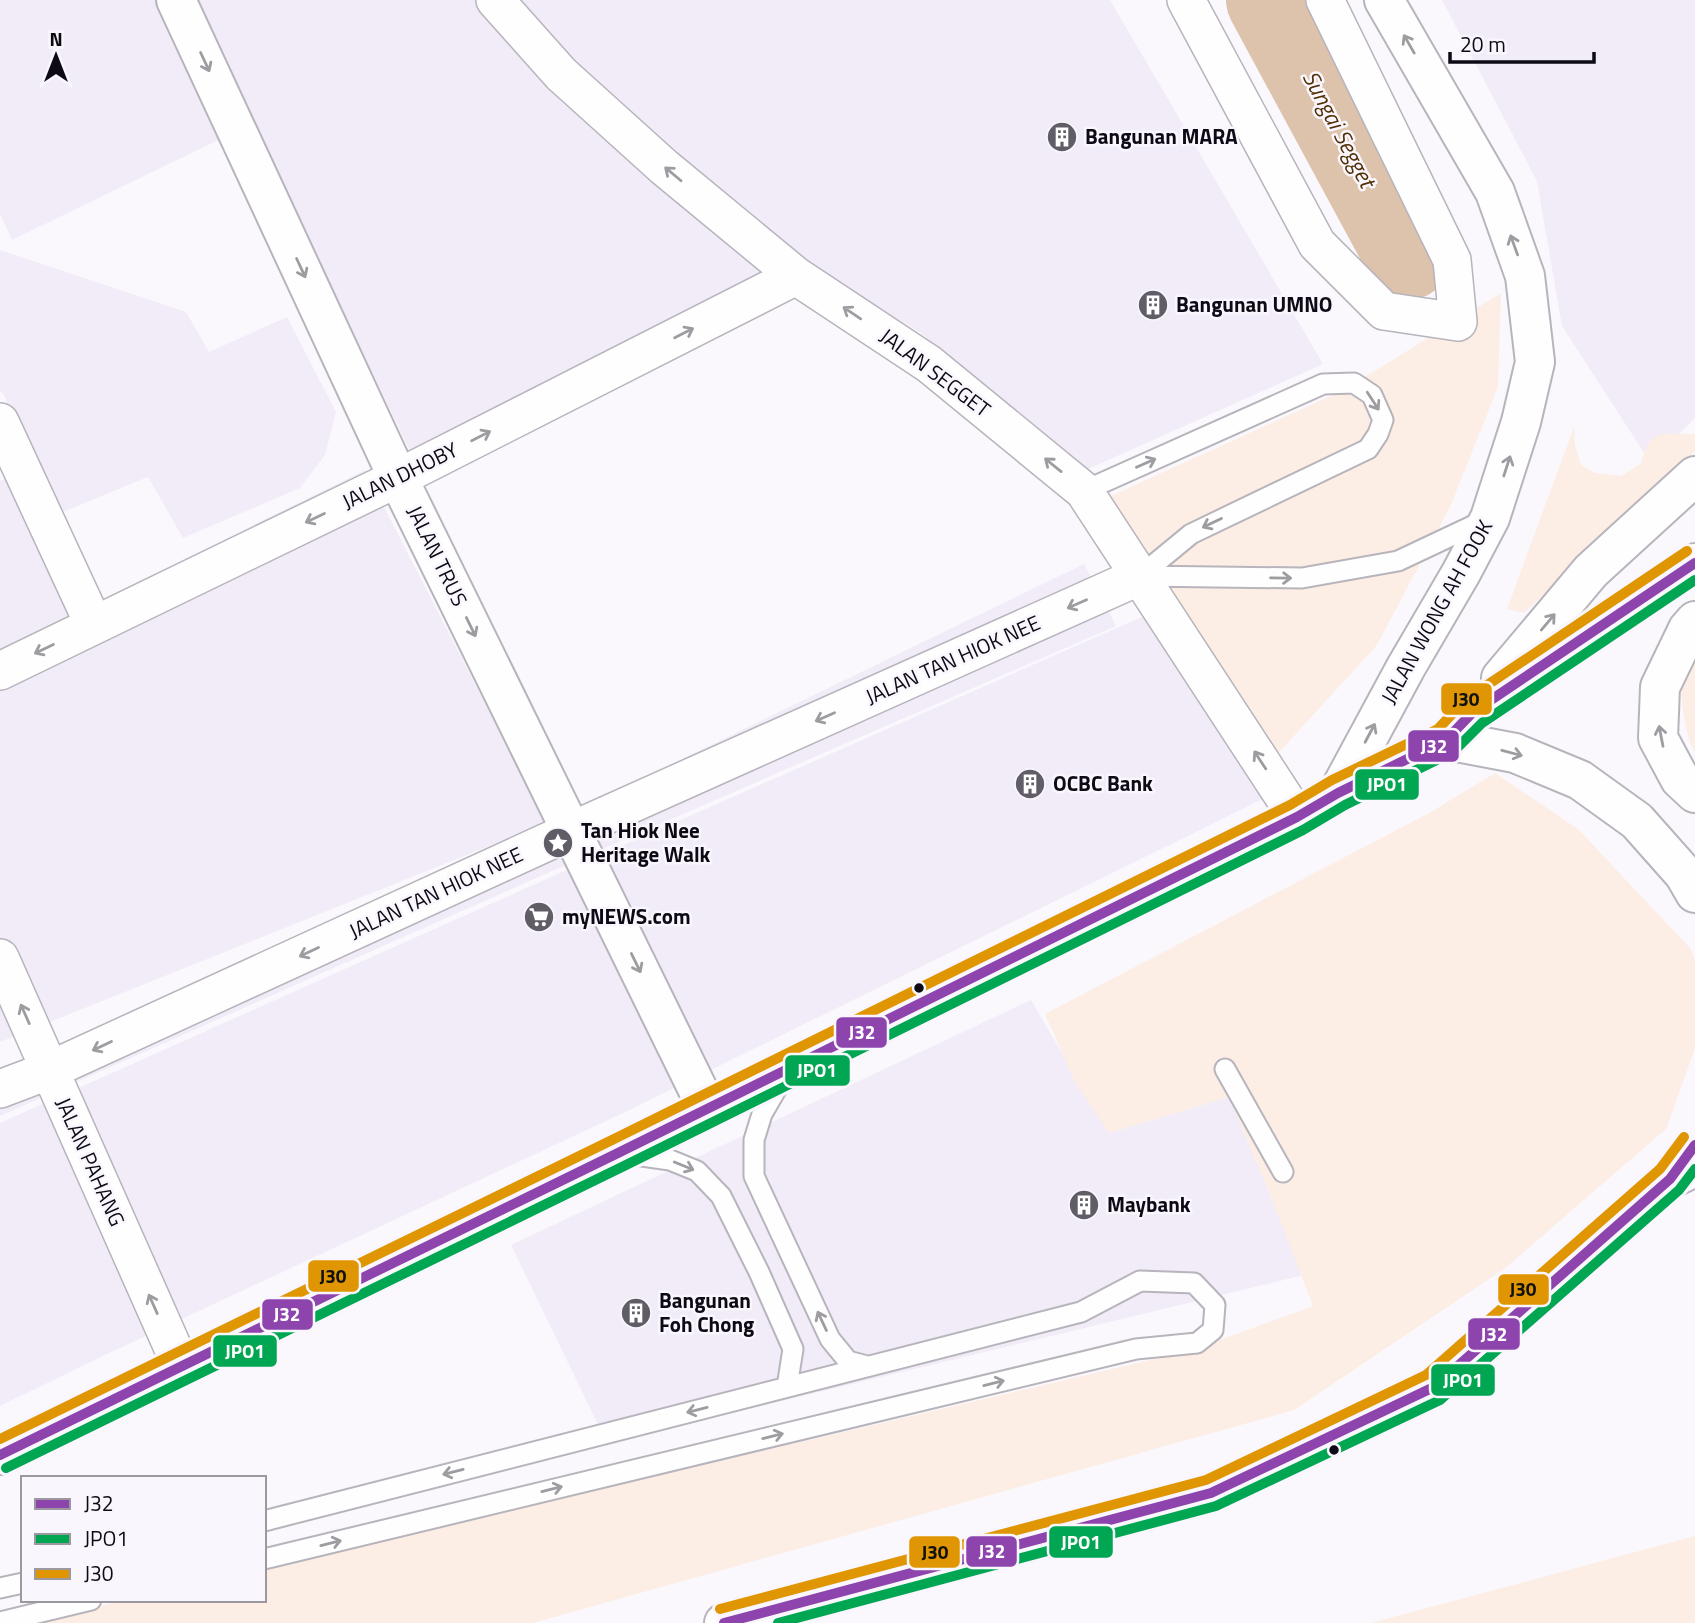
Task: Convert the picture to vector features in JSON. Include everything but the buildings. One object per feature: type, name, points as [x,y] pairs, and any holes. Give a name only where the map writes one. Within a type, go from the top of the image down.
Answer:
[{"type":"main road","name":"JALAN TRUS","points":[[176,0],[398,478],[707,1108]]},
{"type":"main road","name":"JALAN WONG AH FOOK","points":[[1338,793],[1489,519],[1521,422],[1535,362],[1525,276],[1495,192],[1384,0]]},
{"type":"main road","points":[[0,1455],[789,1069],[1297,817],[1338,793],[1446,740],[1473,712],[1591,571],[1695,476]]},
{"type":"main road","points":[[1473,712],[1695,563]]},
{"type":"main road","points":[[1695,621],[1688,629],[1660,687],[1658,738],[1680,779],[1695,793]]},
{"type":"main road","points":[[1446,740],[1515,753],[1580,780],[1637,821],[1684,874],[1695,893]]},
{"type":"main road","points":[[724,1623],[1211,1493],[1434,1387],[1683,1173],[1695,1145]]},
{"type":"street","name":"JALAN SEGGET","points":[[495,0],[561,74],[664,167],[796,276],[929,364],[1084,491],[1297,817]]},
{"type":"street","points":[[1186,0],[1317,244],[1384,311],[1458,322],[1452,260],[1325,0]]},
{"type":"street","name":"JALAN DHOBY","points":[[0,671],[398,478],[796,276]]},
{"type":"street","points":[[0,422],[94,625]]},
{"type":"street","name":"JALAN TAN HIOK NEE","points":[[0,1089],[50,1070],[572,831],[1140,576]]},
{"type":"street","name":"JALAN PAHANG","points":[[0,958],[181,1366]]},
{"type":"lane","points":[[1084,491],[1322,384],[1354,383],[1372,395],[1383,420],[1368,449],[1191,534],[1140,576]]},
{"type":"lane","points":[[1140,576],[1302,578],[1398,561],[1489,519]]},
{"type":"lane","points":[[789,1069],[762,1114],[754,1140],[754,1176],[830,1339],[848,1361],[867,1366]]},
{"type":"lane","points":[[1225,1069],[1283,1172]]},
{"type":"lane","points":[[618,1153],[670,1160],[697,1171],[721,1196],[793,1349],[787,1387]]},
{"type":"lane","points":[[266,1520],[1081,1312],[1140,1281],[1194,1283],[1215,1305],[1213,1330],[1197,1343],[1136,1349],[266,1559]]},
{"type":"lane","points":[[0,1588],[21,1583]]},
{"type":"lane","points":[[0,1622],[83,1602]]},
{"type":"shaded area","points":[[0,0],[1110,0],[1323,364],[1088,469],[921,333],[795,257],[410,451],[253,123],[12,240],[0,214]]},
{"type":"shaded area","points":[[1442,0],[1695,0],[1695,418],[1650,462],[1562,326],[1537,181]]},
{"type":"shaded area","points":[[0,250],[186,312],[209,352],[287,317],[336,412],[325,455],[300,488],[183,538],[148,477],[55,515],[3,393],[0,392]]},
{"type":"shaded area","points":[[1501,293],[1498,387],[1450,507],[1377,645],[1271,761],[1104,499],[1342,391]]},
{"type":"shaded area","points":[[1574,427],[1575,446],[1581,465],[1595,473],[1621,476],[1640,464],[1648,444],[1656,436],[1664,434],[1695,434],[1695,452],[1524,613],[1507,609]]},
{"type":"shaded area","points":[[365,470],[546,822],[639,780],[1084,564],[1116,626],[568,864],[0,1116],[0,1069],[524,832],[0,1042],[0,481],[16,474],[77,612]]},
{"type":"shaded area","points":[[1144,616],[1265,798],[623,1113],[0,1406],[0,1123]]},
{"type":"shaded area","points":[[1695,659],[1695,752],[1683,710],[1682,685]]},
{"type":"shaded area","points":[[1495,773],[1578,829],[1690,948],[1695,960],[1695,1048],[1666,1129],[1504,1269],[1294,1410],[533,1623],[29,1623],[118,1602],[266,1602],[266,1568],[1193,1350],[1313,1306],[1229,1097],[1109,1133],[1075,1082],[1045,1014],[1431,812]]},
{"type":"shaded area","points":[[1031,1000],[1109,1133],[1229,1097],[1304,1275],[607,1443],[511,1245]]},
{"type":"shaded area","points":[[1695,1536],[1695,1623],[1371,1623]]},
{"type":"waterway","name":"Sungai Segget","points":[[1269,0],[1408,257]]},
{"type":"transit line","name":"J30","points":[[0,1439],[612,1140],[1290,805],[1332,780],[1438,729],[1465,700],[1687,551]]},
{"type":"transit line","name":"J32","points":[[0,1455],[618,1153],[1297,817],[1338,793],[1446,740],[1473,712],[1695,563]]},
{"type":"transit line","name":"JPO1","points":[[6,1468],[624,1166],[1303,830],[1345,805],[1453,752],[1482,723],[1695,580]]},
{"type":"transit line","name":"J30","points":[[720,1609],[1206,1480],[1426,1375],[1660,1169],[1684,1137]]},
{"type":"transit line","name":"J32","points":[[724,1623],[1211,1493],[1434,1387],[1670,1179],[1695,1145]]},
{"type":"transit line","name":"JPO1","points":[[778,1623],[1216,1506],[1440,1400],[1679,1190],[1695,1169]]},
{"type":"place","name":"Bangunan MARA","points":[[1062,137]]},
{"type":"place","name":"Bangunan UMNO","points":[[1153,305]]},
{"type":"place","name":"OCBC Bank","points":[[1030,784]]},
{"type":"place","name":"Tan Hiok Nee Heritage Walk","points":[[558,843]]},
{"type":"place","name":"myNEWS.com","points":[[539,917]]},
{"type":"place","name":"Maybank","points":[[1084,1205]]},
{"type":"place","name":"Bangunan Foh Chong","points":[[636,1313]]}]
